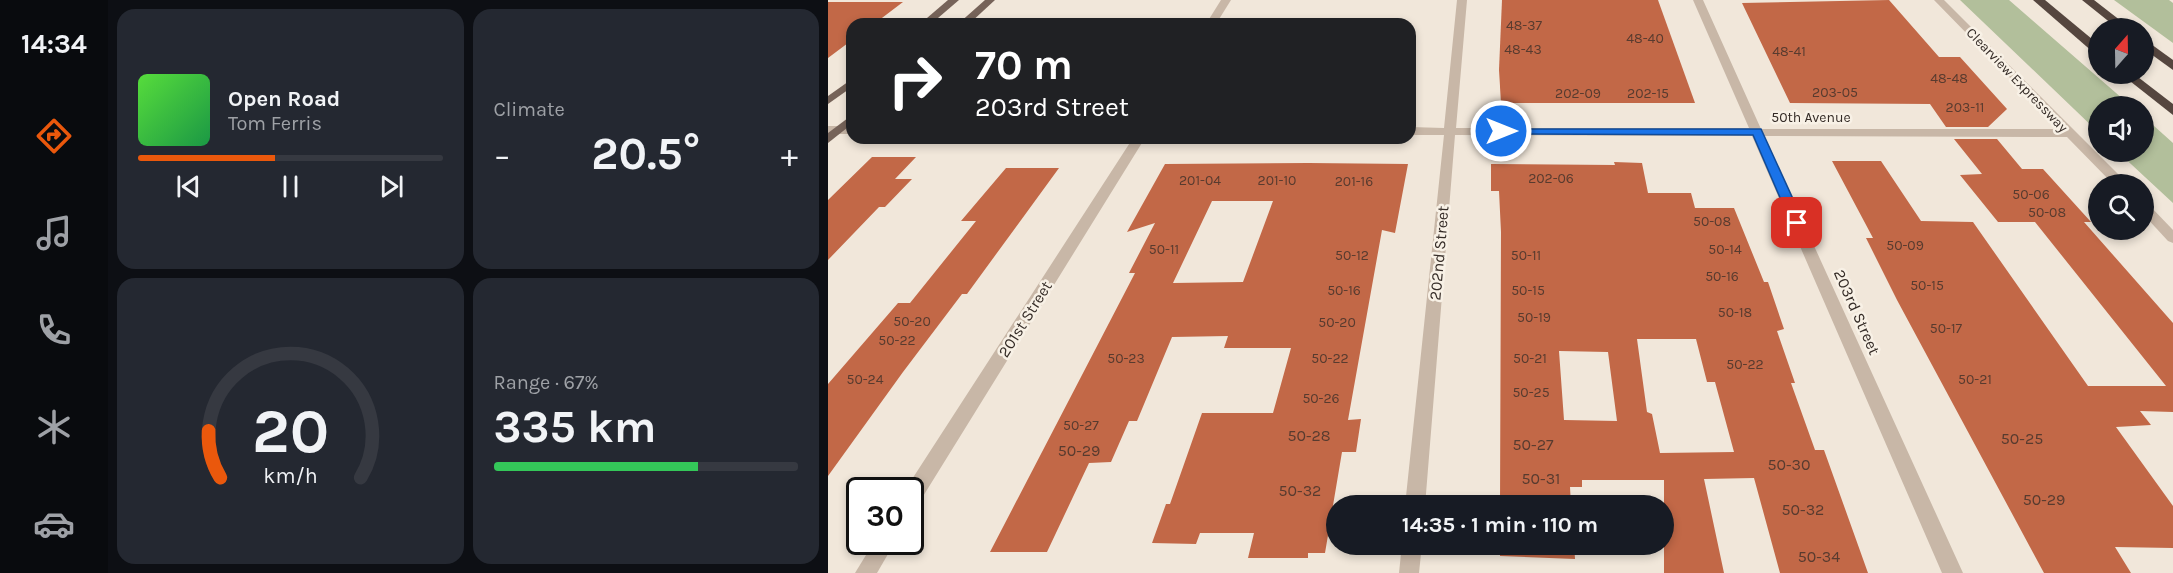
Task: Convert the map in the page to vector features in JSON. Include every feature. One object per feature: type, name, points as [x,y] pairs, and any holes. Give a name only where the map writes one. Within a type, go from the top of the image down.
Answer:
[{"type":"highway","points":[[2038,0],[2088,42]]},
{"type":"highway","points":[[2087,0],[2111,18]]},
{"type":"highway","points":[[2154,51],[2173,66]]},
{"type":"highway","points":[[2139,84],[2173,111]]},
{"type":"main road","points":[[932,18],[954,0]]},
{"type":"main road","points":[[970,18],[990,0]]},
{"type":"main road","points":[[828,101],[846,87]]},
{"type":"main road","points":[[831,133],[846,122]]},
{"type":"street","points":[[1215,18],[1226,0]]},
{"type":"street","name":"202nd Street","points":[[1416,495],[1462,0]]},
{"type":"street","name":"203rd Street","points":[[1698,0],[1953,573]]},
{"type":"street","name":"Clearview Expressway","points":[[1939,0],[2110,174]]},
{"type":"street","points":[[831,133],[846,131]]},
{"type":"street","name":"50th Avenue","points":[[1416,131],[2068,133]]},
{"type":"street","name":"201st Street","points":[[924,478],[1135,144]]},
{"type":"street","points":[[2154,218],[2173,238]]},
{"type":"street","points":[[865,573],[877,555]]},
{"type":"street","points":[[1409,573],[1411,555]]},
{"type":"green space","points":[[1960,0],[2009,0],[2088,69],[2088,84],[2106,84],[2119,96],[2088,96],[2088,122]]},
{"type":"green space","points":[[2114,0],[2169,0],[2173,3],[2173,43],[2154,29],[2154,18],[2139,18]]},
{"type":"green space","points":[[2154,126],[2173,143],[2173,203],[2154,185],[2154,174],[2142,174],[2129,162],[2154,162]]},
{"type":"building","points":[[1502,0],[1658,0],[1695,103],[1501,103],[1499,70]]},
{"type":"building","points":[[1889,0],[1939,57],[1960,57],[2007,109],[1988,127],[1946,127],[1930,104],[1790,103],[1742,3]]},
{"type":"building","points":[[828,2],[903,2],[882,18],[846,18],[846,44],[828,58]]},
{"type":"building","points":[[1954,139],[1997,139],[2022,169],[2043,169],[2088,219],[2088,222],[2084,222],[2088,227],[2088,240],[2100,240],[2173,323],[2173,412],[2140,411],[2151,425],[2116,427],[2173,506],[2173,548],[2115,547],[2131,573],[2044,573],[1897,300],[1866,238],[1873,238],[1832,161],[1881,161],[1921,221],[1973,222],[2088,386],[2166,386],[2035,222],[1998,222],[1960,175],[1982,174]]},
{"type":"building","points":[[872,157],[916,157],[895,179],[912,179],[885,207],[879,207],[828,260],[828,200]]},
{"type":"building","points":[[1614,162],[1642,163],[1648,193],[1691,193],[1695,208],[1734,208],[1764,282],[1768,282],[1784,329],[1777,331],[1795,383],[1791,383],[1815,450],[1824,450],[1868,573],[1780,573],[1754,478],[1704,479],[1724,573],[1664,573],[1664,555],[1674,555],[1674,495],[1664,495],[1664,480],[1582,480],[1582,487],[1570,487],[1570,495],[1500,495],[1501,232],[1499,191],[1491,191],[1491,164],[1615,165]],"holes":[[[1637,339],[1696,339],[1707,382],[1715,382],[1734,452],[1660,453],[1652,414],[1647,412]],[[1559,351],[1608,352],[1617,421],[1564,420]]]},
{"type":"building","points":[[1165,164],[1408,164],[1395,233],[1382,230],[1348,420],[1361,419],[1356,452],[1342,452],[1335,495],[1326,495],[1325,553],[1308,553],[1308,558],[1248,558],[1254,533],[1200,533],[1196,544],[1152,543],[1166,504],[1170,504],[1202,413],[1273,413],[1291,348],[1224,348],[1228,336],[1172,337],[1137,421],[1129,421],[1111,462],[1089,463],[1047,552],[990,552],[1135,273],[1129,273],[1155,223],[1127,232]],"holes":[[[1212,201],[1273,201],[1243,282],[1173,283]]]},
{"type":"building","points":[[1006,168],[1059,168],[967,294],[962,294],[903,372],[828,476],[828,384],[898,303],[910,303],[976,221],[961,221]]},
{"type":"building","points":[[1575,555],[1575,559],[1500,556]]},
{"type":"route","points":[[1501,131],[1757,132],[1797,223]]}]
